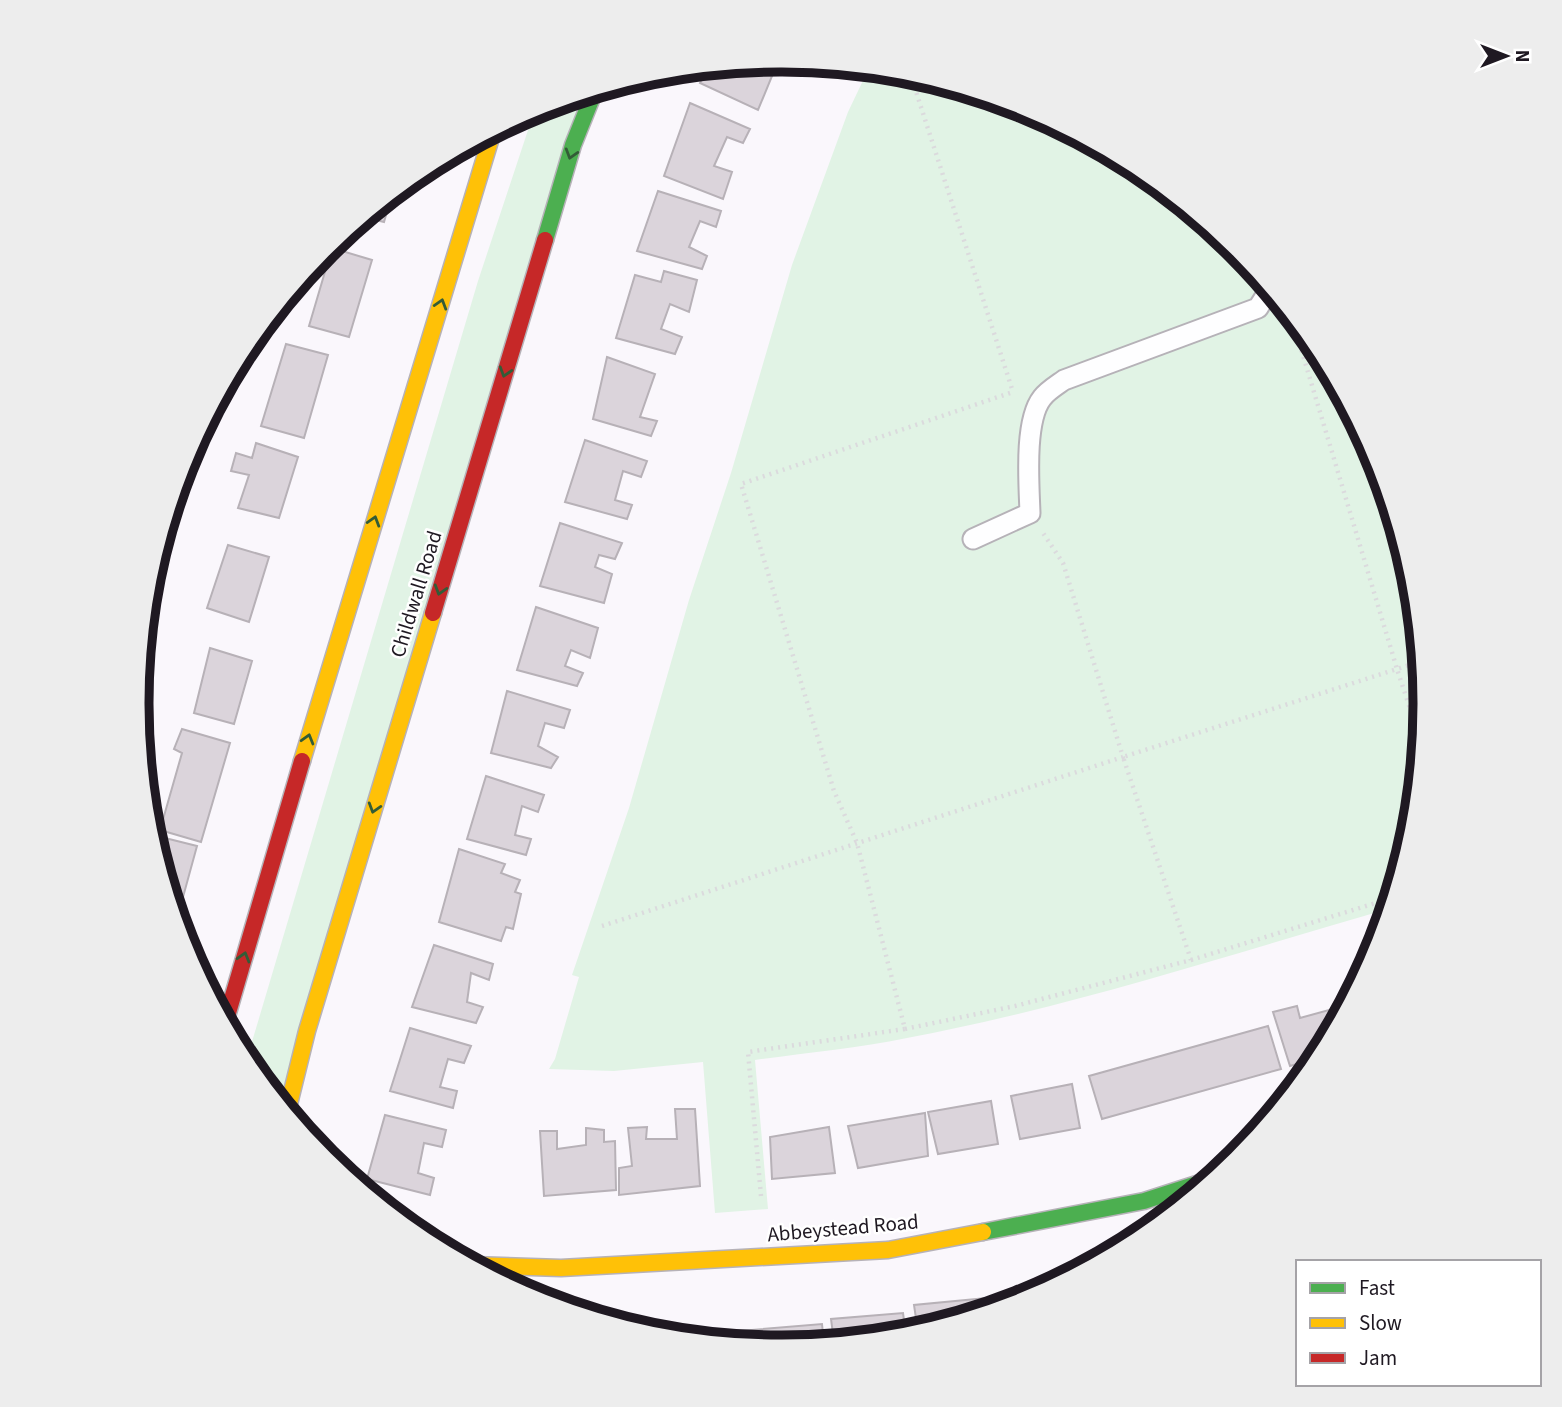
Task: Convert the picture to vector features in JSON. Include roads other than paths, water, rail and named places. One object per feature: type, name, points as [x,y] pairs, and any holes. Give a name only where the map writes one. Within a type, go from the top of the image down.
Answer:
[{"type":"main road","name":"Childwall Road","points":[[290,1100],[307,1031],[565,172],[591,101]]},
{"type":"main road","points":[[229,1010],[489,144]]},
{"type":"main road","name":"Abbeystead Road","points":[[494,1266],[561,1268],[888,1250],[1144,1200],[1188,1186]]},
{"type":"lane","points":[[973,539],[1030,513],[1031,425],[1041,398],[1064,380],[1258,308],[1265,298]]}]
